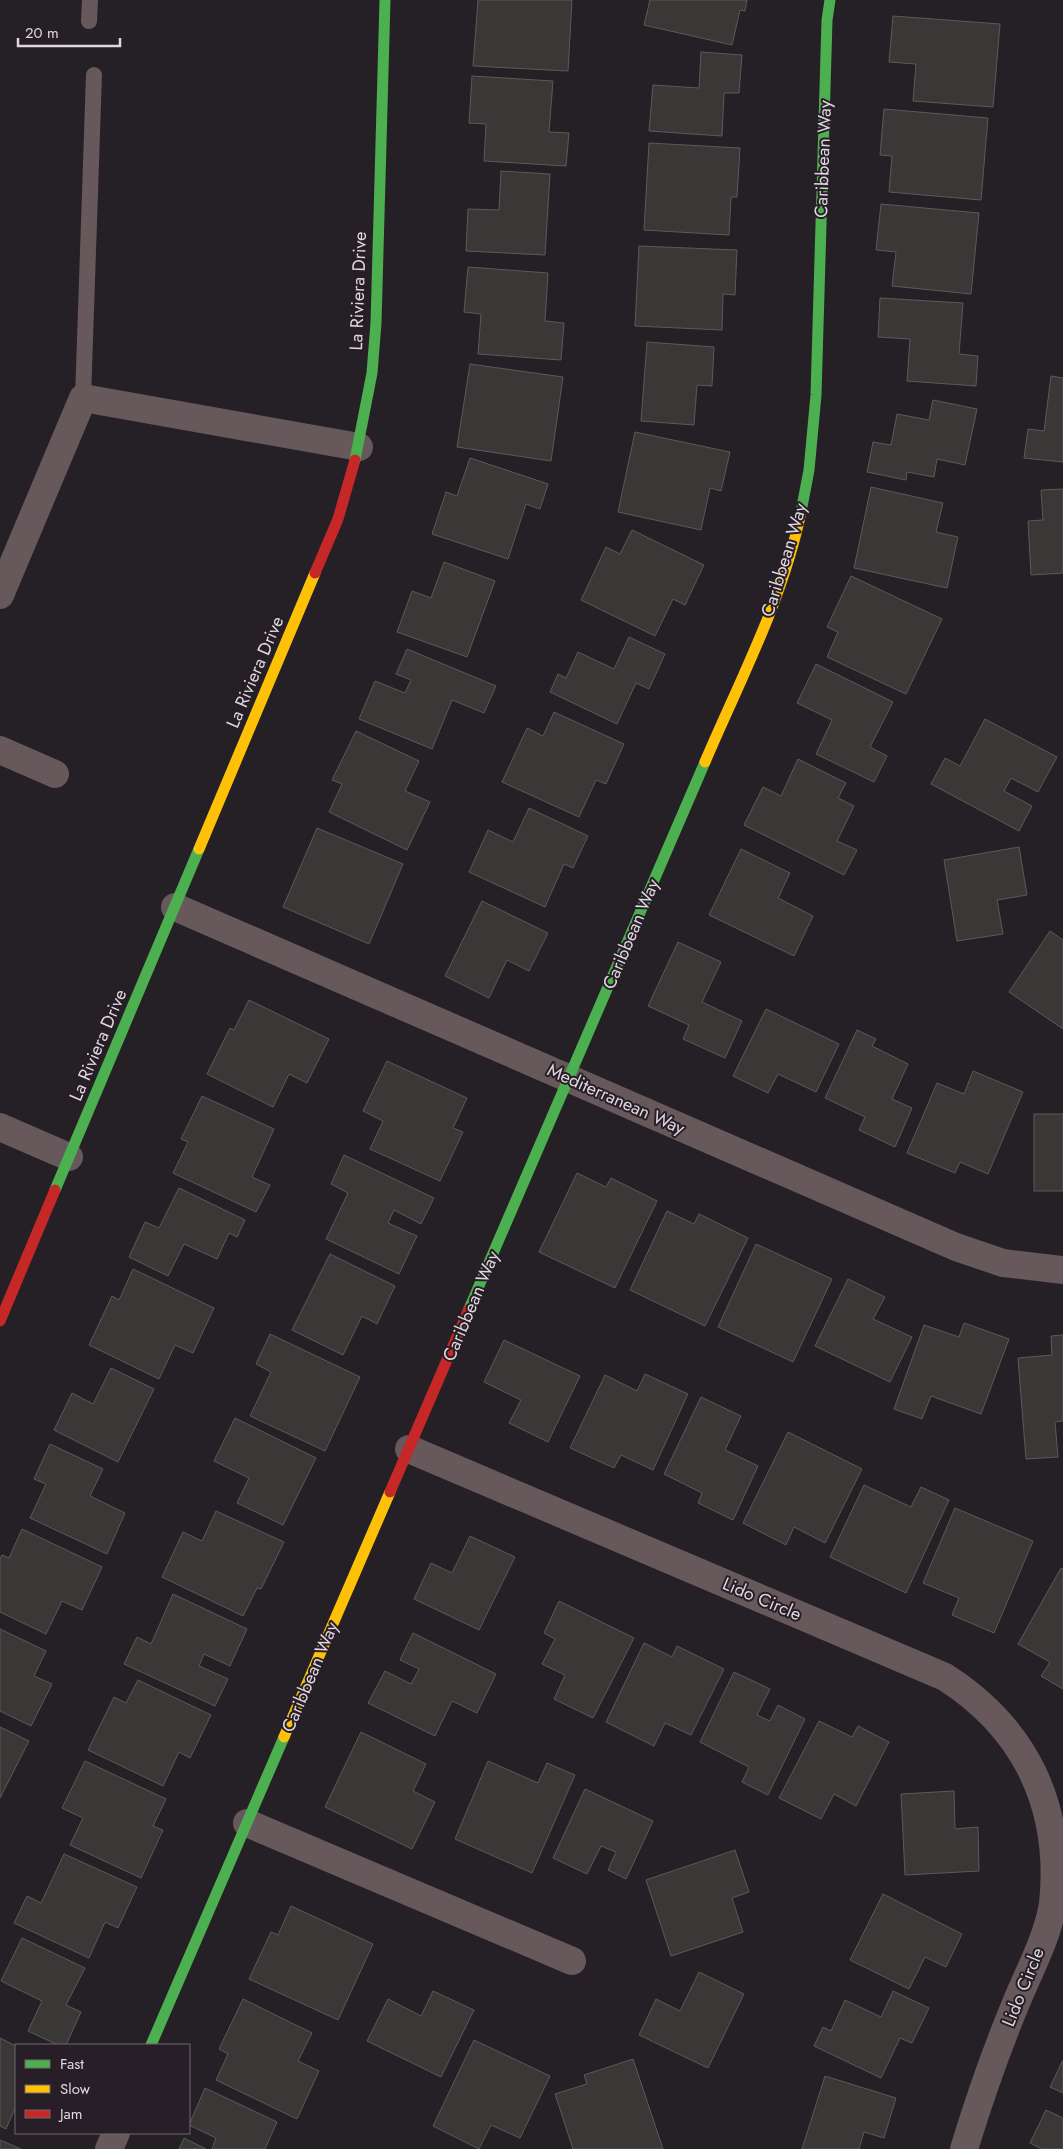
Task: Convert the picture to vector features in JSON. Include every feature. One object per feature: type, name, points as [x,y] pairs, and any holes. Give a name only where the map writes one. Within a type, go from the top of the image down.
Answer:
[{"type":"street","name":"La Riviera Drive","points":[[0,1321],[338,519],[359,447],[372,373],[376,324],[385,0]]},
{"type":"street","name":"Caribbean Way","points":[[151,2044],[776,598],[796,534],[809,470],[816,395],[827,20],[830,0]]},
{"type":"street","points":[[0,595],[83,398],[359,447]]},
{"type":"street","points":[[0,750],[55,774]]},
{"type":"street","name":"Mediterranean Way","points":[[175,907],[956,1247],[1002,1263],[1063,1270]]},
{"type":"street","points":[[0,1127],[69,1157]]},
{"type":"street","name":"Lido Circle","points":[[408,1449],[946,1677],[981,1702],[1006,1727],[1035,1771],[1057,1819],[1056,1880],[1046,1931],[985,2083],[964,2149]]},
{"type":"street","points":[[246,1823],[572,1961]]},
{"type":"street","points":[[109,2149],[116,2134]]},
{"type":"lane","points":[[90,0],[90,21]]},
{"type":"lane","points":[[83,398],[94,75]]},
{"type":"building","points":[[478,0],[572,0],[568,71],[473,66]]},
{"type":"building","points":[[650,0],[747,0],[745,11],[740,10],[732,45],[644,25]]},
{"type":"building","points":[[893,16],[1000,24],[993,107],[913,101],[916,64],[889,62]]},
{"type":"building","points":[[701,52],[742,55],[739,93],[724,93],[722,136],[649,131],[653,85],[699,88]]},
{"type":"building","points":[[472,76],[553,81],[549,132],[569,133],[566,166],[484,161],[486,124],[469,123]]},
{"type":"building","points":[[884,109],[988,118],[981,200],[889,192],[892,156],[880,155]]},
{"type":"building","points":[[649,143],[740,148],[737,197],[731,197],[729,235],[644,230]]},
{"type":"building","points":[[501,171],[550,174],[545,255],[466,251],[468,209],[499,210]]},
{"type":"building","points":[[881,204],[979,213],[971,294],[892,286],[896,252],[876,250]]},
{"type":"building","points":[[639,246],[737,250],[735,295],[723,294],[722,330],[635,326]]},
{"type":"building","points":[[468,267],[548,273],[545,321],[564,323],[561,360],[478,354],[481,314],[464,312]]},
{"type":"building","points":[[880,298],[963,303],[959,354],[978,356],[976,386],[907,381],[910,339],[878,337]]},
{"type":"building","points":[[647,342],[714,347],[712,386],[697,385],[694,425],[641,421]]},
{"type":"building","points":[[470,364],[563,377],[551,461],[457,447]]},
{"type":"building","points":[[1051,376],[1063,378],[1063,462],[1024,458],[1028,429],[1044,431]]},
{"type":"building","points":[[933,400],[977,409],[965,465],[937,459],[934,477],[907,472],[906,480],[867,472],[873,442],[891,445],[897,414],[929,420]]},
{"type":"building","points":[[635,432],[730,452],[721,491],[710,488],[701,530],[618,512]]},
{"type":"building","points":[[470,458],[548,484],[540,509],[526,504],[508,559],[432,534],[446,492],[457,496]]},
{"type":"building","points":[[871,487],[943,503],[936,532],[958,537],[947,588],[854,568]]},
{"type":"building","points":[[1063,489],[1063,573],[1031,575],[1028,521],[1043,520],[1041,490]]},
{"type":"building","points":[[632,530],[704,565],[685,605],[673,599],[655,636],[581,600],[606,547],[620,554]]},
{"type":"building","points":[[444,562],[495,581],[467,657],[397,632],[412,591],[431,598]]},
{"type":"building","points":[[851,576],[942,619],[906,694],[827,657],[838,632],[827,627]]},
{"type":"building","points":[[629,637],[665,654],[649,689],[636,683],[617,724],[550,692],[558,674],[566,678],[578,652],[614,669]]},
{"type":"building","points":[[407,649],[496,686],[484,713],[452,700],[432,749],[359,719],[375,681],[405,693],[411,680],[396,674]]},
{"type":"building","points":[[816,664],[893,702],[870,747],[887,756],[874,782],[816,754],[832,720],[797,703]]},
{"type":"building","points":[[554,712],[624,744],[606,784],[596,780],[579,817],[502,782],[527,728],[543,736]]},
{"type":"building","points":[[985,719],[1057,757],[1038,792],[1011,778],[1004,791],[1032,806],[1019,831],[931,784],[945,758],[960,766]]},
{"type":"building","points":[[356,731],[419,761],[405,791],[430,802],[407,850],[329,812],[342,784],[332,780]]},
{"type":"building","points":[[798,759],[846,783],[838,798],[854,806],[837,841],[857,850],[844,875],[744,825],[763,787],[781,796]]},
{"type":"building","points":[[529,808],[588,836],[573,868],[564,864],[545,907],[469,872],[488,830],[513,842]]},
{"type":"building","points":[[317,828],[403,864],[369,944],[283,907]]},
{"type":"building","points":[[1019,847],[1027,895],[997,900],[1003,934],[957,941],[944,860]]},
{"type":"building","points":[[741,849],[790,873],[778,898],[813,916],[794,956],[709,915]]},
{"type":"building","points":[[482,901],[548,933],[529,971],[507,960],[489,998],[445,976]]},
{"type":"building","points":[[1050,931],[1063,940],[1063,1029],[1009,992]]},
{"type":"building","points":[[678,942],[721,962],[702,1002],[742,1021],[725,1058],[683,1039],[689,1025],[648,1006]]},
{"type":"building","points":[[249,1000],[329,1039],[307,1083],[289,1074],[273,1107],[207,1074],[230,1028],[234,1030]]},
{"type":"building","points":[[766,1009],[839,1044],[816,1092],[778,1074],[768,1093],[733,1076]]},
{"type":"building","points":[[857,1030],[876,1039],[872,1046],[908,1064],[892,1099],[912,1108],[895,1147],[859,1130],[865,1117],[825,1098]]},
{"type":"building","points":[[387,1061],[467,1098],[453,1128],[463,1132],[440,1181],[370,1149],[383,1121],[363,1111]]},
{"type":"building","points":[[973,1071],[1023,1092],[988,1174],[960,1162],[955,1173],[907,1153],[937,1083],[964,1094]]},
{"type":"building","points":[[202,1096],[274,1129],[252,1177],[270,1185],[256,1212],[173,1173],[188,1142],[181,1139]]},
{"type":"building","points":[[1034,1114],[1063,1114],[1063,1191],[1034,1191]]},
{"type":"building","points":[[344,1155],[434,1198],[421,1224],[394,1210],[388,1223],[417,1236],[399,1274],[326,1239],[348,1193],[331,1184]]},
{"type":"building","points":[[577,1173],[606,1187],[611,1178],[657,1201],[615,1288],[539,1252]]},
{"type":"building","points":[[179,1188],[245,1220],[237,1237],[229,1233],[217,1259],[184,1244],[168,1276],[129,1257],[145,1222],[159,1228]]},
{"type":"building","points":[[667,1211],[694,1224],[699,1214],[748,1238],[705,1326],[630,1290]]},
{"type":"building","points":[[756,1244],[832,1279],[793,1362],[718,1327]]},
{"type":"building","points":[[330,1254],[395,1286],[377,1324],[362,1316],[343,1355],[292,1330]]},
{"type":"building","points":[[133,1269],[214,1308],[193,1353],[175,1345],[159,1379],[89,1345],[112,1296],[119,1300]]},
{"type":"building","points":[[848,1279],[885,1297],[873,1319],[912,1337],[890,1382],[815,1346]]},
{"type":"building","points":[[964,1323],[1009,1339],[981,1414],[931,1396],[922,1419],[894,1409],[924,1325],[959,1337]]},
{"type":"building","points":[[270,1334],[360,1377],[325,1451],[250,1416],[271,1372],[256,1364]]},
{"type":"building","points":[[1063,1335],[1063,1421],[1055,1422],[1058,1457],[1026,1459],[1018,1358],[1052,1355],[1051,1336]]},
{"type":"building","points":[[504,1340],[580,1376],[548,1442],[509,1423],[521,1400],[484,1382]]},
{"type":"building","points":[[111,1368],[154,1389],[118,1462],[54,1430],[72,1393],[93,1404]]},
{"type":"building","points":[[645,1374],[688,1394],[653,1470],[621,1455],[614,1468],[570,1448],[605,1375],[637,1391]]},
{"type":"building","points":[[701,1397],[741,1416],[725,1450],[758,1466],[733,1520],[698,1503],[702,1493],[664,1474]]},
{"type":"building","points":[[235,1418],[316,1458],[283,1525],[237,1503],[249,1478],[214,1461]]},
{"type":"building","points":[[788,1432],[862,1469],[825,1543],[794,1527],[786,1545],[743,1523]]},
{"type":"building","points":[[50,1444],[103,1469],[90,1496],[125,1513],[107,1554],[30,1518],[46,1484],[34,1479]]},
{"type":"building","points":[[864,1485],[911,1507],[921,1487],[949,1500],[906,1593],[830,1557]]},
{"type":"building","points":[[955,1508],[1033,1541],[994,1633],[952,1615],[959,1598],[923,1583]]},
{"type":"building","points":[[216,1511],[284,1542],[261,1589],[257,1588],[243,1616],[162,1577],[183,1532],[202,1541]]},
{"type":"building","points":[[22,1529],[102,1567],[82,1610],[62,1601],[46,1634],[0,1612],[0,1559],[2,1555],[9,1558]]},
{"type":"building","points":[[470,1536],[515,1557],[479,1630],[414,1599],[431,1563],[452,1573]]},
{"type":"building","points":[[1061,1568],[1063,1569],[1063,1689],[1041,1676],[1050,1662],[1018,1644]]},
{"type":"building","points":[[173,1594],[247,1629],[230,1666],[204,1654],[199,1666],[228,1679],[215,1706],[124,1664],[137,1637],[151,1644]]},
{"type":"building","points":[[559,1601],[634,1638],[593,1718],[554,1699],[565,1675],[542,1664],[555,1639],[544,1633]]},
{"type":"building","points":[[0,1629],[46,1651],[34,1676],[52,1684],[31,1726],[0,1711]]},
{"type":"building","points":[[413,1633],[496,1674],[477,1713],[452,1701],[435,1736],[368,1703],[385,1671],[411,1684],[419,1669],[400,1660]]},
{"type":"building","points":[[644,1643],[672,1657],[677,1646],[724,1669],[691,1735],[665,1723],[654,1746],[606,1722]]},
{"type":"building","points":[[734,1672],[770,1689],[757,1715],[770,1721],[778,1705],[805,1719],[768,1795],[742,1782],[749,1767],[700,1742]]},
{"type":"building","points":[[138,1680],[211,1715],[190,1758],[179,1752],[163,1786],[88,1750],[114,1697],[126,1703]]},
{"type":"building","points":[[819,1721],[852,1737],[858,1726],[889,1742],[856,1806],[834,1794],[821,1819],[779,1798]]},
{"type":"building","points":[[0,1727],[29,1741],[0,1798]]},
{"type":"building","points":[[361,1732],[426,1764],[413,1791],[435,1802],[412,1849],[325,1807]]},
{"type":"building","points":[[85,1761],[166,1799],[153,1826],[163,1830],[141,1878],[70,1845],[83,1818],[62,1808]]},
{"type":"building","points":[[488,1761],[538,1783],[547,1763],[575,1775],[532,1873],[455,1839]]},
{"type":"building","points":[[585,1789],[653,1821],[626,1879],[608,1870],[616,1852],[601,1846],[587,1874],[553,1858]]},
{"type":"building","points":[[954,1791],[955,1829],[978,1827],[979,1871],[905,1875],[901,1794]]},
{"type":"building","points":[[735,1850],[749,1892],[732,1898],[743,1932],[671,1956],[646,1880]]},
{"type":"building","points":[[64,1854],[137,1887],[118,1928],[105,1922],[89,1958],[14,1923],[27,1896],[41,1903]]},
{"type":"building","points":[[883,1894],[962,1934],[946,1967],[925,1957],[909,1989],[850,1960]]},
{"type":"building","points":[[291,1906],[373,1944],[338,2020],[249,1979],[271,1932],[278,1935]]},
{"type":"building","points":[[22,1938],[85,1968],[66,2005],[81,2012],[66,2044],[56,2044],[28,2031],[42,2001],[1,1981]]},
{"type":"building","points":[[699,1972],[744,1994],[708,2068],[639,2035],[656,1999],[680,2011]]},
{"type":"building","points":[[433,1991],[474,2010],[441,2077],[367,2041],[388,1999],[421,2016]]},
{"type":"building","points":[[893,1991],[929,2008],[912,2043],[900,2038],[881,2078],[814,2046],[823,2027],[831,2031],[845,2000],[881,2017]]},
{"type":"building","points":[[243,1999],[312,2033],[298,2061],[319,2071],[297,2119],[216,2080],[228,2054],[219,2049]]},
{"type":"building","points":[[0,2038],[15,2046],[15,2108],[6,2129],[0,2126]]},
{"type":"building","points":[[474,2040],[550,2076],[520,2138],[491,2125],[479,2149],[433,2126]]},
{"type":"building","points":[[633,2059],[663,2149],[573,2149],[555,2094],[587,2084],[584,2075]]},
{"type":"building","points":[[1063,2060],[1063,2093],[1050,2087]]},
{"type":"building","points":[[825,2076],[896,2098],[884,2138],[864,2132],[859,2149],[802,2149]]},
{"type":"building","points":[[205,2088],[277,2122],[265,2149],[212,2149],[216,2138],[190,2125]]},
{"type":"building","points":[[1046,2110],[1063,2118],[1063,2149],[1042,2149],[1030,2143]]},
{"type":"building","points":[[184,2138],[206,2149],[179,2149]]},
{"type":"building","points":[[0,2140],[21,2149],[0,2149]]},
{"type":"traffic: fast","points":[[355,460],[372,373],[376,323],[385,0]]},
{"type":"traffic: fast","points":[[801,512],[809,470],[816,395],[827,20],[830,0]]},
{"type":"traffic: fast","points":[[469,1309],[705,762]]},
{"type":"traffic: fast","points":[[55,1190],[199,849]]},
{"type":"traffic: fast","points":[[151,2044],[284,1737]]},
{"type":"traffic: slow","points":[[705,762],[772,608],[793,544],[801,512]]},
{"type":"traffic: slow","points":[[199,849],[315,573]]},
{"type":"traffic: slow","points":[[284,1737],[390,1492]]},
{"type":"traffic: jam","points":[[315,573],[338,519],[355,460]]},
{"type":"traffic: jam","points":[[0,1321],[55,1190]]},
{"type":"traffic: jam","points":[[390,1492],[469,1309]]}]
